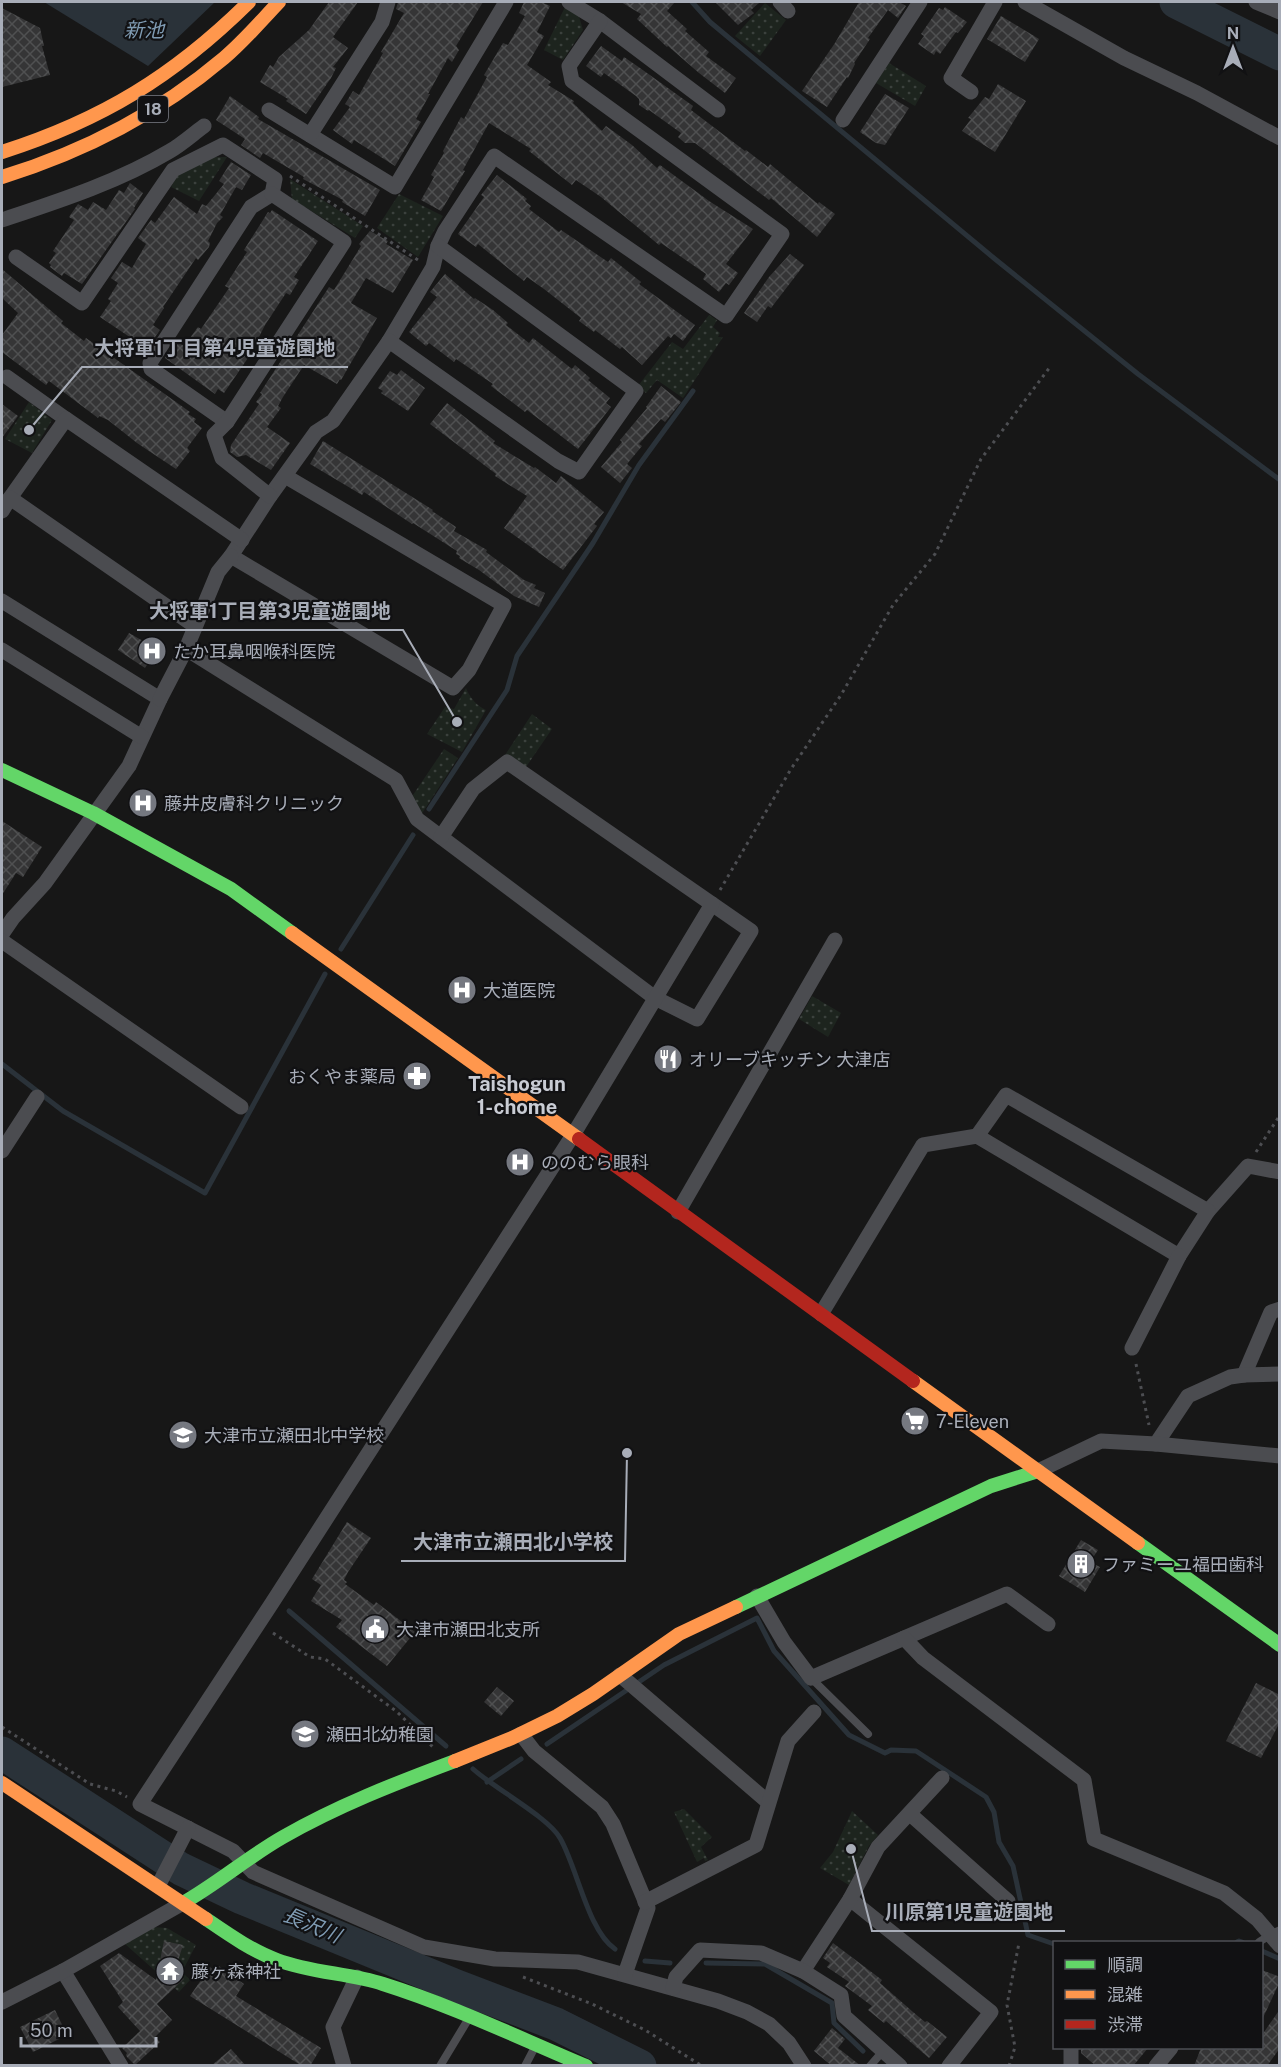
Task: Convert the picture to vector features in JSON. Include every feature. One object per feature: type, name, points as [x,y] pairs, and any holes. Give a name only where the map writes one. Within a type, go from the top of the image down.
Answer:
[{"type":"street","name":"18","points":[[2,152],[66,130],[137,93],[172,71],[205,45],[249,2]]},
{"type":"street","name":"18","points":[[2,177],[59,157],[95,141],[166,101],[226,56],[279,2]]},
{"type":"street","points":[[310,135],[382,22],[388,2]]},
{"type":"street","points":[[269,110],[395,187],[506,2]]},
{"type":"street","points":[[569,2],[600,21],[718,110]]},
{"type":"street","points":[[843,120],[920,2]]},
{"type":"street","points":[[971,92],[951,78],[995,2]]},
{"type":"street","points":[[1025,2],[1125,58],[1197,93],[1280,138]]},
{"type":"street","points":[[1256,2],[1280,12]]},
{"type":"street","points":[[2,934],[13,918],[45,883],[93,813],[129,766],[186,649],[218,572],[316,432],[333,421],[389,341],[433,267],[438,246],[445,231],[494,156],[726,316],[782,234],[572,81],[569,66],[600,21]]},
{"type":"street","points":[[2,220],[58,202],[126,174],[172,150],[204,126]]},
{"type":"street","points":[[16,257],[82,303],[173,170],[223,145],[344,242],[227,422],[214,435],[222,458],[270,496]]},
{"type":"street","points":[[227,422],[151,369],[150,363],[251,207],[274,186]]},
{"type":"street","points":[[389,341],[558,461],[579,472],[636,391],[438,246]]},
{"type":"street","points":[[7,377],[242,540]]},
{"type":"street","points":[[2,512],[66,419]]},
{"type":"street","points":[[231,556],[453,688],[469,670],[504,605],[285,476]]},
{"type":"street","points":[[10,498],[195,626]]},
{"type":"street","points":[[2,602],[160,699]]},
{"type":"street","points":[[186,649],[396,780],[417,819],[654,998],[697,1018],[751,931],[507,762],[473,789],[441,837]]},
{"type":"street","points":[[2,650],[142,737]]},
{"type":"street","points":[[2,770],[93,813],[231,890],[1280,1645]]},
{"type":"street","points":[[712,904],[573,1136],[140,1804],[233,1851],[240,1864],[253,1872],[424,1947],[495,1959],[578,1962],[718,2001],[747,2012],[769,2024],[789,2043],[804,2066]]},
{"type":"street","points":[[678,1212],[835,940]]},
{"type":"street","points":[[2,941],[241,1107]]},
{"type":"street","points":[[977,1136],[1006,1095],[1208,1211]]},
{"type":"street","points":[[2,1151],[37,1097]]},
{"type":"street","points":[[821,1314],[923,1145],[977,1136],[1179,1256]]},
{"type":"street","points":[[1132,1348],[1179,1256],[1208,1211],[1248,1166],[1280,1172]]},
{"type":"street","points":[[1244,1375],[1271,1312],[1280,1309]]},
{"type":"street","points":[[1158,1440],[1188,1396],[1230,1377],[1280,1374]]},
{"type":"street","points":[[2,2002],[63,1971],[202,1892],[278,1840],[356,1800],[521,1734],[569,1709],[628,1683],[679,1634],[991,1486],[1038,1471],[1101,1441],[1158,1440],[1280,1456]]},
{"type":"street","points":[[757,1596],[784,1642],[811,1678],[1007,1594],[1048,1624]]},
{"type":"street","points":[[904,1638],[923,1658],[1084,1780],[1094,1839],[1224,1893],[1257,1919],[1272,1938]]},
{"type":"street","points":[[628,1683],[768,1802]]},
{"type":"street","points":[[645,1902],[756,1845],[788,1741],[814,1712]]},
{"type":"street","points":[[521,1734],[534,1751],[602,1807],[614,1824],[648,1908],[625,1974]]},
{"type":"street","points":[[803,1971],[850,1899],[878,1847],[942,1778]]},
{"type":"street","points":[[2,1783],[262,1954],[294,1966],[357,1977],[390,1986],[470,2016],[586,2066]]},
{"type":"street","points":[[910,1814],[1008,1900]]},
{"type":"street","points":[[158,1886],[188,1829]]},
{"type":"street","points":[[850,1899],[991,2012],[949,2066]]},
{"type":"street","points":[[673,1988],[676,1977],[700,1950],[761,1953],[803,1971],[841,1995],[844,2016],[900,2066]]},
{"type":"street","points":[[63,1971],[121,2066]]},
{"type":"street","points":[[344,2066],[333,2028],[357,1977]]},
{"type":"street","points":[[1071,2049],[1071,2066]]},
{"type":"street","points":[[1156,2066],[1170,2049]]},
{"type":"lane","points":[[811,1678],[868,1734]]},
{"type":"lane","points":[[440,2066],[470,2016]]},
{"type":"lane","points":[[525,2066],[536,2044]]},
{"type":"lane","points":[[870,2066],[883,2051]]},
{"type":"path","points":[[274,186],[283,172],[419,261]]},
{"type":"path","points":[[712,904],[791,769],[841,695],[893,605],[935,554],[981,459],[1050,367]]},
{"type":"path","points":[[1248,1166],[1280,1115]]},
{"type":"path","points":[[1132,1348],[1151,1432],[1158,1440]]},
{"type":"path","points":[[258,1624],[310,1657],[325,1659],[396,1711],[448,1763]]},
{"type":"path","points":[[2,1727],[90,1784],[116,1791],[140,1804]]},
{"type":"path","points":[[1009,2066],[1015,2047],[1007,2005],[1019,1943]]},
{"type":"path","points":[[518,1975],[592,2004],[645,2031],[702,2066]]},
{"type":"shaded area","points":[[765,3],[786,20],[760,56],[735,36]]},
{"type":"shaded area","points":[[565,7],[578,13],[583,30],[563,60],[544,50]]},
{"type":"shaded area","points":[[889,63],[926,86],[915,106],[876,83]]},
{"type":"shaded area","points":[[211,157],[227,157],[199,201],[171,187],[177,176]]},
{"type":"shaded area","points":[[290,179],[363,226],[355,238],[292,199]]},
{"type":"shaded area","points":[[399,194],[443,216],[418,257],[377,228]]},
{"type":"shaded area","points":[[709,315],[717,320],[713,327],[720,333],[718,337],[723,337],[683,398],[657,380],[646,393],[638,386],[672,342],[683,349]]},
{"type":"shaded area","points":[[29,402],[52,420],[32,453],[5,439]]},
{"type":"shaded area","points":[[466,688],[474,701],[486,710],[462,752],[427,734],[445,707],[454,709]]},
{"type":"shaded area","points":[[532,714],[552,729],[526,767],[505,755]]},
{"type":"shaded area","points":[[444,749],[458,758],[421,815],[411,798]]},
{"type":"shaded area","points":[[812,996],[841,1013],[828,1037],[799,1019]]},
{"type":"shaded area","points":[[684,1809],[712,1837],[701,1847],[708,1860],[705,1861],[704,1858],[697,1862],[674,1812]]},
{"type":"shaded area","points":[[852,1811],[878,1835],[869,1846],[849,1885],[820,1868],[833,1852]]},
{"type":"shaded area","points":[[153,1927],[167,1928],[196,1945],[182,1972],[190,1980],[179,1992],[125,1944]]},
{"type":"water","name":"新池","points":[[44,2],[215,2],[148,66]]},
{"type":"building","points":[[329,2],[358,2],[333,37],[348,48],[333,67],[336,68],[331,78],[306,114],[286,101],[288,99],[260,82],[270,65],[273,67],[279,57],[309,30]]},
{"type":"building","points":[[398,2],[483,2],[456,46],[459,50],[452,62],[448,58],[428,94],[430,94],[416,119],[421,122],[395,166],[354,140],[352,144],[333,130],[350,107],[345,104],[353,91],[359,95],[404,13],[396,9]]},
{"type":"building","points":[[524,2],[541,2],[550,6],[537,32],[544,36],[527,65],[551,82],[548,85],[574,101],[573,103],[602,131],[606,126],[632,145],[657,168],[660,165],[709,201],[753,229],[726,264],[738,273],[729,285],[726,283],[719,292],[703,279],[706,274],[661,243],[659,245],[601,197],[576,180],[572,185],[529,151],[531,149],[489,123],[463,170],[465,171],[441,211],[421,200],[434,177],[431,175],[461,117],[464,119],[487,77],[484,75],[503,43],[508,45],[525,16],[519,13]]},
{"type":"building","points":[[621,2],[675,2],[667,11],[709,52],[706,56],[736,78],[725,93],[667,47],[637,19],[641,14]]},
{"type":"building","points":[[715,2],[760,2],[751,10],[754,13],[738,25]]},
{"type":"building","points":[[859,2],[899,2],[906,6],[898,18],[888,10],[868,38],[870,39],[854,63],[848,78],[827,107],[802,91],[835,43]]},
{"type":"building","points":[[945,7],[967,22],[958,33],[956,32],[940,54],[936,51],[934,55],[918,44],[924,36],[921,34],[939,8],[943,10]]},
{"type":"building","points":[[2,8],[40,28],[50,75],[2,87]]},
{"type":"building","points":[[1001,16],[1039,39],[1025,62],[987,39]]},
{"type":"building","points":[[601,46],[622,61],[624,57],[693,106],[691,110],[768,167],[770,164],[818,204],[819,202],[835,214],[817,237],[771,198],[769,200],[695,143],[685,143],[678,137],[681,133],[639,105],[639,99],[636,96],[604,73],[601,77],[586,66]]},
{"type":"building","points":[[998,84],[1026,101],[995,152],[962,131],[971,119],[968,118],[985,97],[989,99]]},
{"type":"building","points":[[885,94],[909,108],[885,145],[876,143],[860,132]]},
{"type":"building","points":[[230,96],[259,117],[258,119],[380,190],[365,216],[342,202],[343,200],[303,179],[304,177],[263,153],[260,158],[241,145],[245,139],[216,120]]},
{"type":"building","points":[[231,162],[251,175],[242,190],[236,187],[220,215],[223,217],[217,223],[208,241],[209,247],[198,260],[196,258],[163,307],[153,325],[160,330],[146,348],[100,317],[111,301],[108,299],[118,283],[111,278],[122,262],[132,268],[146,244],[138,238],[151,220],[155,223],[174,197],[197,214],[202,204],[206,206],[224,184],[219,181]]},
{"type":"building","points":[[497,175],[527,199],[525,201],[531,206],[529,209],[559,232],[561,230],[608,262],[611,258],[641,282],[639,284],[695,325],[683,341],[674,334],[671,338],[668,336],[642,365],[622,347],[620,349],[579,321],[581,318],[544,289],[527,277],[524,281],[478,244],[476,247],[458,234],[484,197],[481,195]]},
{"type":"building","points":[[130,183],[143,193],[135,209],[82,284],[64,273],[62,276],[50,267],[49,263],[56,253],[53,251],[74,220],[69,217],[78,204],[88,210],[93,202],[106,210],[119,190],[124,193]]},
{"type":"building","points":[[272,210],[318,241],[294,277],[299,280],[290,295],[286,293],[265,325],[250,355],[224,393],[218,389],[215,394],[165,358],[176,341],[184,346],[198,327],[201,329],[229,288],[225,286],[247,252],[244,250],[268,212]]},
{"type":"building","points":[[370,231],[388,241],[386,244],[413,260],[393,293],[366,278],[351,303],[377,318],[337,384],[304,365],[278,406],[281,408],[267,427],[290,443],[271,470],[246,455],[237,457],[230,452],[231,445],[259,404],[256,402],[262,394],[260,393],[329,287],[334,290],[361,246],[359,244]]},
{"type":"building","points":[[790,254],[804,265],[771,308],[768,306],[757,322],[744,313],[769,277]]},
{"type":"building","points":[[2,269],[84,341],[86,338],[190,412],[188,414],[196,419],[194,422],[202,428],[187,448],[190,451],[176,469],[108,420],[99,416],[98,418],[49,381],[46,385],[2,352],[2,335],[18,313],[2,298]]},
{"type":"building","points":[[445,274],[474,299],[493,310],[508,323],[506,325],[529,343],[533,338],[572,369],[575,365],[590,378],[588,380],[610,398],[606,403],[611,407],[578,449],[491,386],[493,384],[456,359],[454,362],[429,343],[426,346],[409,332],[437,297],[430,292]]},
{"type":"building","points":[[401,370],[425,388],[408,411],[381,393],[383,391],[378,388],[390,371],[397,375]]},
{"type":"building","points":[[661,386],[681,402],[665,422],[661,419],[639,444],[642,446],[627,464],[632,468],[620,483],[601,467],[622,442],[620,440],[647,408]]},
{"type":"building","points":[[447,403],[495,441],[493,443],[535,467],[556,483],[561,476],[604,512],[594,524],[597,526],[563,570],[504,528],[527,496],[495,476],[496,474],[430,424]]},
{"type":"building","points":[[2,404],[18,416],[2,438]]},
{"type":"building","points":[[323,441],[433,510],[456,527],[454,531],[487,550],[486,552],[524,580],[536,585],[534,588],[545,593],[539,607],[514,596],[459,558],[457,551],[364,492],[362,495],[310,464]]},
{"type":"building","points":[[129,633],[157,649],[145,668],[118,650]]},
{"type":"building","points":[[2,821],[42,847],[23,877],[16,873],[2,895]]},
{"type":"building","points":[[347,1522],[371,1538],[348,1572],[344,1580],[347,1582],[345,1584],[374,1605],[376,1602],[415,1632],[387,1666],[336,1627],[342,1620],[311,1601],[321,1585],[312,1579]]},
{"type":"building","name":"ファミーユ福田歯科","points":[[1081,1540],[1098,1550],[1090,1562],[1100,1567],[1085,1592],[1059,1576]]},
{"type":"building","points":[[1256,1683],[1280,1695],[1280,1722],[1261,1758],[1226,1741]]},
{"type":"building","points":[[497,1687],[514,1701],[501,1716],[484,1702]]},
{"type":"building","points":[[164,1941],[183,1945],[175,1970],[184,1979],[157,2004],[172,2020],[155,2037],[160,2042],[135,2065],[122,2048],[140,2031],[118,2007],[123,2002],[100,1966],[119,1953],[156,1980]]},
{"type":"building","points":[[833,1943],[882,1980],[880,1983],[913,2012],[947,2037],[929,2058],[886,2021],[884,2023],[868,2010],[872,2006],[845,1986],[849,1982],[827,1967],[830,1963],[823,1958]]},
{"type":"building","points":[[219,1966],[244,1984],[236,1996],[321,2048],[310,2066],[302,2066],[190,1996],[210,1967],[215,1971]]},
{"type":"building","points":[[1263,1970],[1280,1977],[1263,2018]]},
{"type":"building","points":[[1280,2009],[1280,2048],[1267,2066],[1194,2066],[1201,2049],[1263,2049],[1263,2034]]},
{"type":"building","points":[[55,2010],[67,2035],[33,2052],[20,2027]]},
{"type":"building","points":[[832,2028],[845,2039],[838,2048],[861,2066],[832,2066],[814,2051]]},
{"type":"building","points":[[231,2049],[246,2066],[211,2066]]},
{"type":"building","points":[[1081,2049],[1147,2049],[1133,2066],[1096,2066],[1081,2053]]},
{"type":"waterway","points":[[692,2],[710,22],[995,259],[1138,374],[1280,480]]},
{"type":"waterway","points":[[1176,2],[1280,54]]},
{"type":"waterway","points":[[429,809],[507,690],[517,656],[593,543],[639,465],[693,391]]},
{"type":"waterway","points":[[341,949],[413,835]]},
{"type":"waterway","points":[[2,1064],[63,1111],[205,1193],[325,974]]},
{"type":"waterway","points":[[289,1611],[446,1746]]},
{"type":"waterway","points":[[547,1744],[664,1665],[757,1618],[774,1651],[849,1735],[885,1753],[891,1750],[916,1751],[986,1797],[994,1812],[999,1842],[1013,1866],[1028,1935],[1053,1944]]},
{"type":"waterway","name":"長沢川","points":[[2,1753],[181,1869],[242,1898],[556,2024],[640,2066]]},
{"type":"waterway","points":[[487,1782],[521,1759]]},
{"type":"waterway","points":[[473,1769],[554,1830],[566,1850],[597,1928],[615,1949]]},
{"type":"waterway","points":[[1263,1951],[1280,1959]]},
{"type":"waterway","points":[[645,1961],[670,1963]]},
{"type":"waterway","points":[[706,1963],[765,1964],[832,2003],[834,2023],[863,2051]]},
{"type":"traffic: fast","points":[[2,770],[93,813],[231,889],[292,933]]},
{"type":"traffic: fast","points":[[736,1607],[991,1486],[1038,1471]]},
{"type":"traffic: fast","points":[[1138,1543],[1280,1645]]},
{"type":"traffic: fast","points":[[183,1903],[270,1845],[324,1815],[455,1761]]},
{"type":"traffic: fast","points":[[206,1919],[249,1947],[277,1960],[303,1968],[370,1980],[409,1993],[460,2012],[586,2066]]},
{"type":"traffic: slow","points":[[2,152],[72,125],[135,93],[193,52],[249,2]]},
{"type":"traffic: slow","points":[[2,177],[62,156],[147,113],[224,58],[279,2]]},
{"type":"traffic: slow","points":[[292,933],[579,1139]]},
{"type":"traffic: slow","points":[[913,1381],[1138,1543]]},
{"type":"traffic: slow","points":[[455,1761],[512,1738],[557,1716],[593,1694],[679,1634],[736,1607]]},
{"type":"traffic: slow","points":[[2,1783],[206,1919]]},
{"type":"traffic: jam","points":[[579,1139],[913,1381]]},
{"type":"place","name":"大将軍1丁目第4児童遊園地","points":[[29,430]]},
{"type":"place","name":"たか耳鼻咽喉科医院","points":[[152,651]]},
{"type":"place","name":"大将軍1丁目第3児童遊園地","points":[[457,722]]},
{"type":"place","name":"藤井皮膚科クリニック","points":[[143,803]]},
{"type":"place","name":"大道医院","points":[[462,990]]},
{"type":"place","name":"オリーブキッチン 大津店","points":[[668,1059]]},
{"type":"place","name":"おくやま薬局","points":[[417,1076]]},
{"type":"place","name":"ののむら眼科","points":[[520,1162]]},
{"type":"place","name":"7-Eleven","points":[[915,1421]]},
{"type":"place","name":"大津市立瀬田北中学校","points":[[183,1435]]},
{"type":"place","name":"大津市立瀬田北小学校","points":[[627,1453]]},
{"type":"place","name":"ファミーユ福田歯科","points":[[1081,1564]]},
{"type":"place","name":"大津市瀬田北支所","points":[[375,1629]]},
{"type":"place","name":"瀬田北幼稚園","points":[[305,1734]]},
{"type":"place","name":"川原第1児童遊園地","points":[[851,1849]]},
{"type":"place","name":"藤ヶ森神社","points":[[170,1971]]},
{"type":"district","name":"Taishogun 1-chome","points":[[517,1096]]}]
